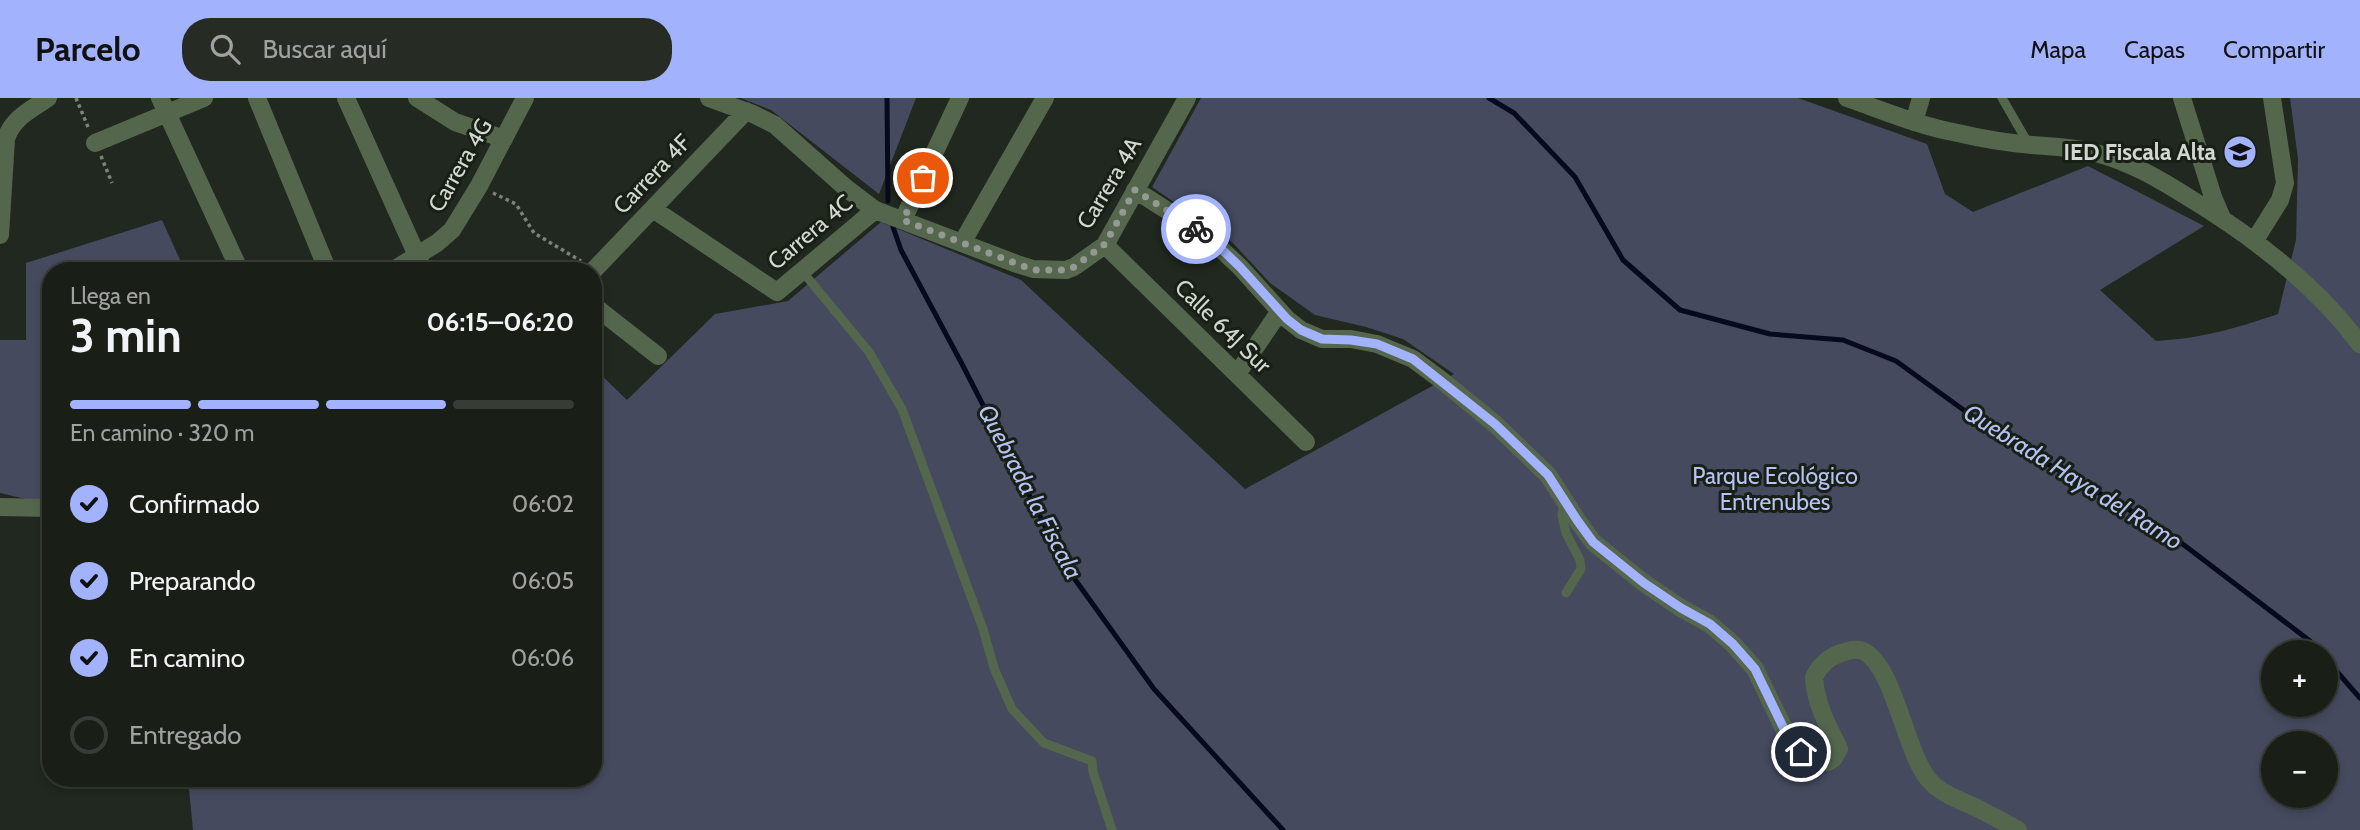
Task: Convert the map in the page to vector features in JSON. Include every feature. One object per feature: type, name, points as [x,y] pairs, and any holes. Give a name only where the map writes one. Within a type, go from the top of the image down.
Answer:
[{"type":"street","points":[[0,235],[6,139],[14,121],[48,98]]},
{"type":"street","points":[[95,143],[163,106],[204,98]]},
{"type":"street","points":[[257,98],[324,262]]},
{"type":"street","points":[[346,98],[419,262]]},
{"type":"street","points":[[417,98],[455,122],[504,139]]},
{"type":"street","name":"Carrera 4G","points":[[422,262],[452,230],[479,186],[525,98]]},
{"type":"street","points":[[709,98],[775,125],[846,188],[875,209],[962,243],[1045,98]]},
{"type":"street","points":[[903,220],[960,98]]},
{"type":"street","name":"Carrera 4A","points":[[962,243],[1033,270],[1055,271],[1074,267],[1105,244],[1187,98]]},
{"type":"street","points":[[1847,98],[1914,122],[1952,132],[2028,145],[2076,148],[2116,159],[2154,177],[2255,240],[2323,299],[2360,344]]},
{"type":"street","points":[[1914,122],[1921,98]]},
{"type":"street","points":[[2182,98],[2222,218]]},
{"type":"street","points":[[2255,240],[2280,200],[2285,183],[2272,98]]},
{"type":"street","points":[[163,106],[236,262]]},
{"type":"street","name":"Carrera 4F","points":[[602,262],[746,111]]},
{"type":"street","points":[[1135,190],[1208,236],[1301,330],[1322,339],[1377,344],[1413,359],[1495,424],[1548,475],[1593,542],[1644,583],[1710,624],[1733,644],[1755,669],[1785,731],[1801,752],[1811,760],[1828,762],[1839,749],[1819,706],[1814,677],[1819,668],[1836,654],[1851,650],[1863,651],[1873,660],[1890,688],[1915,757],[1931,782],[1954,799],[2018,830]]},
{"type":"street","name":"Carrera 4C","points":[[653,209],[777,292],[875,209]]},
{"type":"street","name":"Calle 64J Sur","points":[[1105,244],[1306,443]]},
{"type":"street","points":[[1237,374],[1280,311]]},
{"type":"street","points":[[602,312],[658,356]]},
{"type":"street","points":[[0,507],[42,508]]},
{"type":"lane","points":[[2002,98],[2028,145]]},
{"type":"lane","points":[[802,271],[869,352],[902,409],[983,629],[994,668],[1012,709],[1045,743],[1092,761],[1093,772],[1112,830]]},
{"type":"lane","points":[[1564,500],[1566,533],[1580,560],[1581,569],[1566,593]]},
{"type":"path","points":[[479,186],[516,204],[534,233],[581,262]]},
{"type":"green space","points":[[741,98],[916,98],[879,194],[771,110]]},
{"type":"green space","name":"Parque Ecológico Entrenubes","points":[[1201,98],[1798,98],[1927,144],[1945,194],[1973,212],[2088,166],[2204,226],[2100,290],[2156,341],[2189,338],[2278,314],[2296,240],[2298,159],[2290,98],[2360,98],[2360,830],[193,830],[189,787],[602,787],[602,376],[627,400],[715,314],[788,301],[881,222],[1021,280],[1245,489],[1454,374],[1403,339],[1315,315],[1270,283],[1232,242],[1152,187]]},
{"type":"green space","points":[[162,220],[181,262],[42,262],[42,505],[0,493],[0,340],[26,340],[26,263]]},
{"type":"waterway","name":"Quebrada la Fiscala","points":[[887,98],[888,201]]},
{"type":"waterway","name":"Quebrada Haya del Ramo","points":[[1489,98],[1514,113],[1575,177],[1623,260],[1680,310],[1770,334],[1843,340],[1896,361],[2005,440],[2163,529],[2309,640]]},
{"type":"waterway","name":"Quebrada la Fiscala","points":[[893,227],[901,250],[1066,567],[1154,689],[1283,830]]},
{"type":"waterway","name":"Quebrada Haya del Ramo","points":[[2338,673],[2360,698]]},
{"type":"way so far","points":[[923,178],[903,220],[1033,270],[1066,270],[1105,244],[1135,190],[1196,229]]},
{"type":"place","name":"IED Fiscala Alta","points":[[2240,152]]},
{"type":"route","points":[[1196,229],[1208,236],[1287,319],[1301,330],[1322,339],[1377,344],[1413,359],[1495,424],[1558,487],[1593,542],[1644,583],[1710,624],[1733,644],[1755,669],[1785,731],[1801,752]]}]
